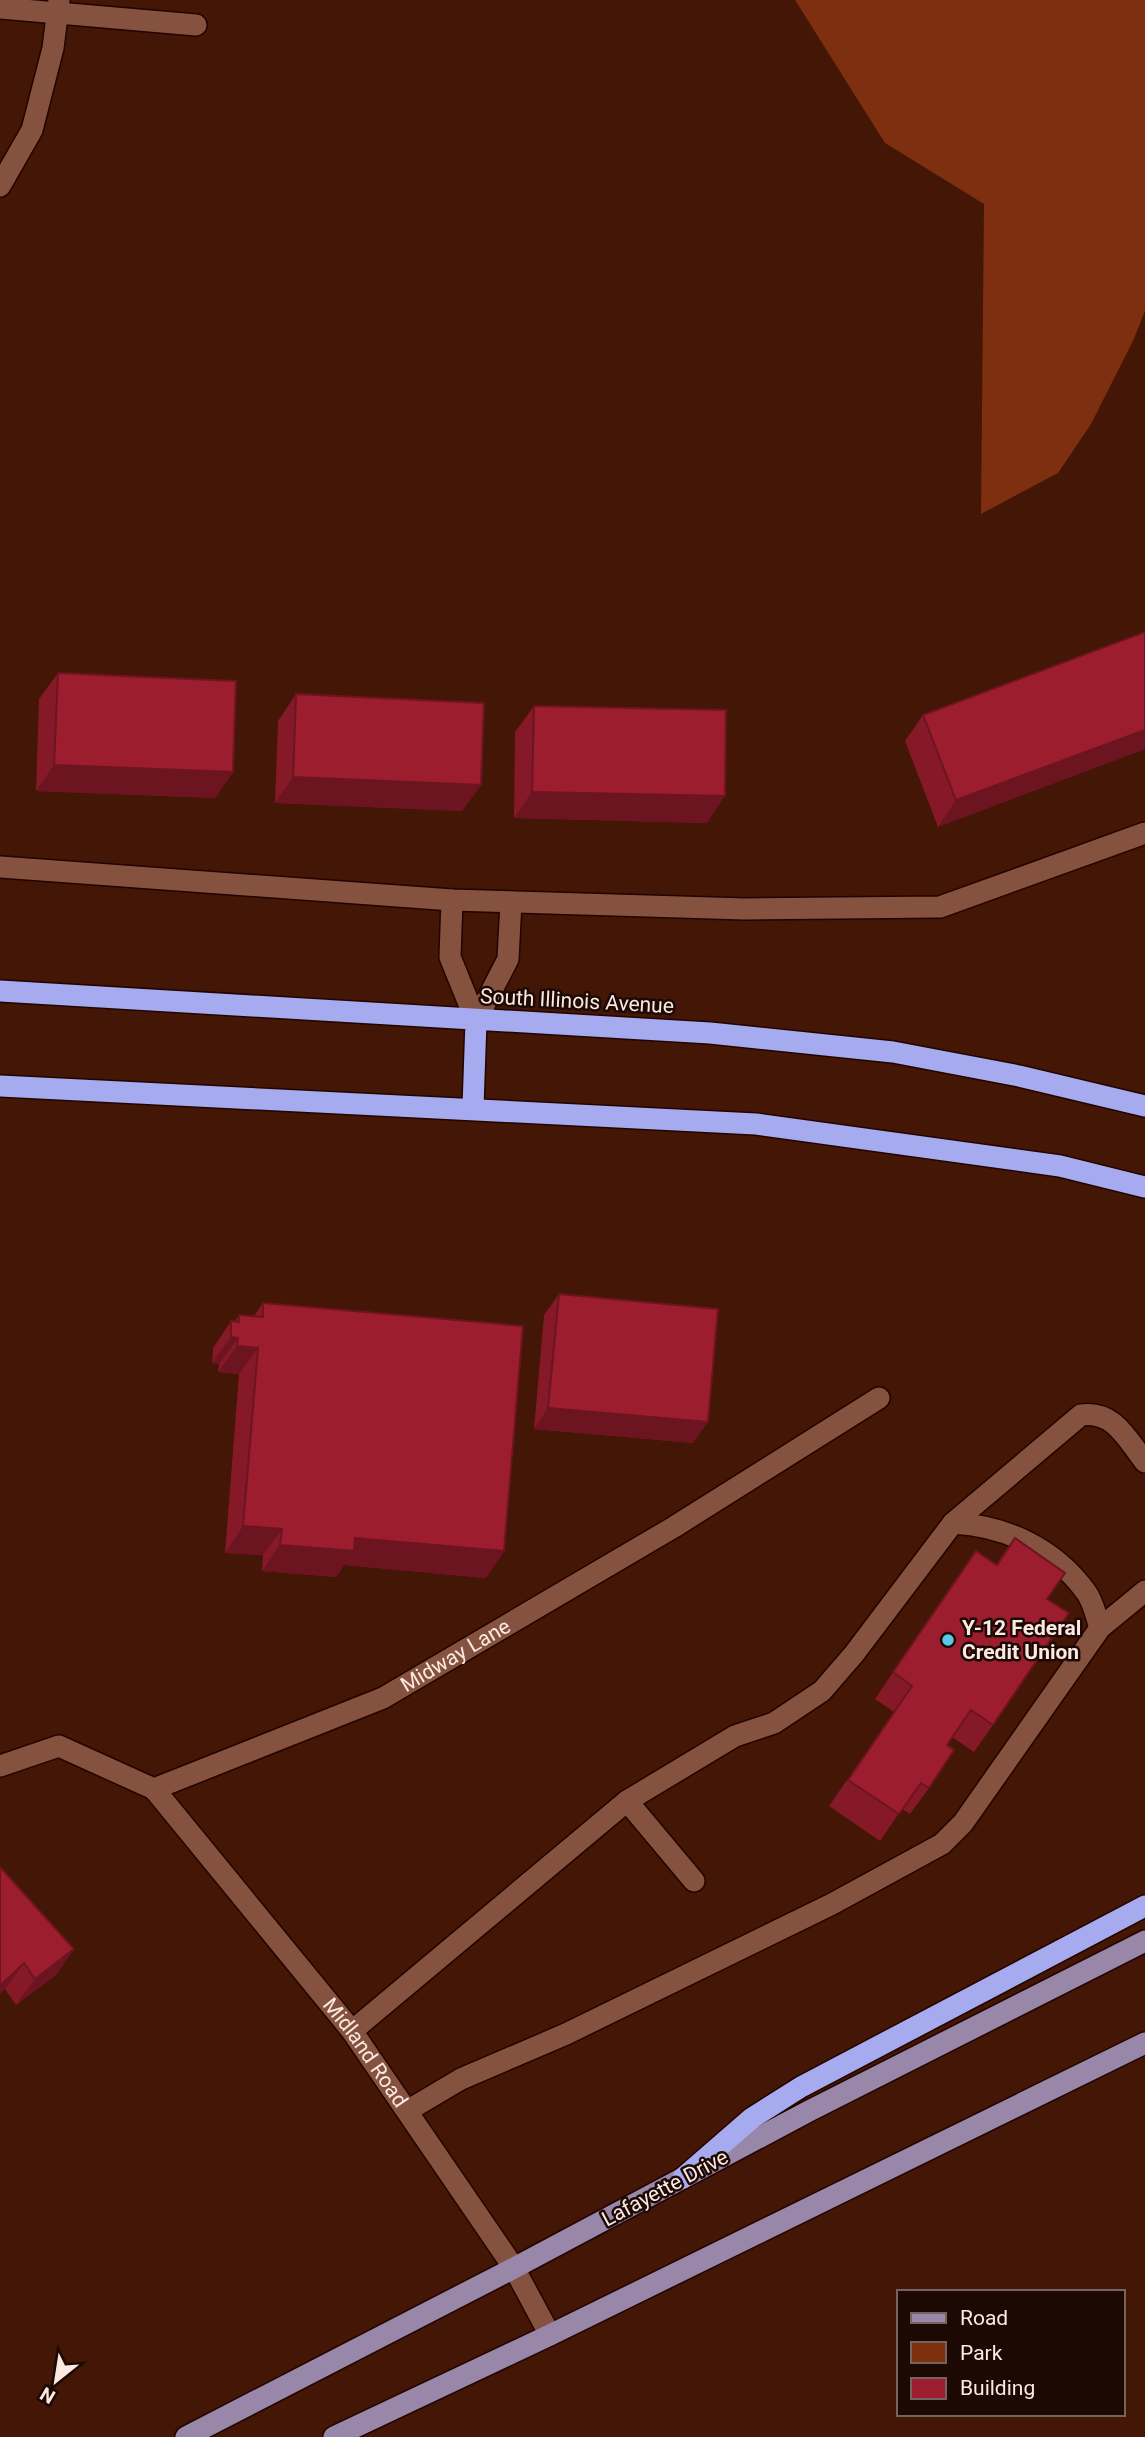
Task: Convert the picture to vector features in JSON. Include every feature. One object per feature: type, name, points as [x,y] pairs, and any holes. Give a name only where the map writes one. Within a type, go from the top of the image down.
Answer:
[{"type":"highway","name":"South Illinois Avenue","points":[[0,991],[710,1033],[893,1052],[1019,1076],[1145,1106]]},
{"type":"highway","points":[[473,1107],[476,1021]]},
{"type":"highway","points":[[0,1086],[473,1107],[756,1124],[1060,1166],[1145,1187]]},
{"type":"highway","points":[[683,2178],[752,2118],[801,2087],[1145,1906]]},
{"type":"main road","name":"Lafayette Drive","points":[[186,2437],[1145,1941]]},
{"type":"main road","points":[[334,2437],[550,2335],[1145,2043]]},
{"type":"street","points":[[0,8],[59,8],[196,25]]},
{"type":"street","points":[[0,186],[32,130],[59,8]]},
{"type":"street","points":[[0,867],[452,900],[745,909],[940,907],[1145,833]]},
{"type":"street","points":[[452,900],[450,957],[476,1021]]},
{"type":"street","points":[[476,1021],[508,959],[511,902]]},
{"type":"street","name":"Midway Lane","points":[[154,1789],[383,1698],[674,1527],[879,1398]]},
{"type":"street","points":[[352,2031],[628,1801],[735,1736],[774,1723],[822,1690],[854,1654],[953,1523],[1081,1415],[1094,1413],[1112,1420],[1145,1462]]},
{"type":"street","points":[[953,1523],[980,1525],[1022,1538],[1055,1559],[1087,1594],[1100,1628]]},
{"type":"street","points":[[407,2111],[461,2079],[565,2034],[772,1934],[942,1844],[963,1823],[1100,1628],[1145,1591]]},
{"type":"street","points":[[0,1766],[59,1746],[154,1789]]},
{"type":"street","name":"Midland Road","points":[[154,1789],[352,2031],[514,2268],[550,2335]]},
{"type":"street","points":[[628,1801],[694,1881]]},
{"type":"green space","points":[[795,0],[1145,0],[1145,311],[1133,341],[1091,424],[1058,473],[981,514],[984,204],[885,143]]},
{"type":"building","points":[[1145,632],[1145,730],[956,800],[923,715]]},
{"type":"building","points":[[58,673],[236,681],[233,772],[54,765]]},
{"type":"building","points":[[296,694],[484,703],[481,785],[293,777]]},
{"type":"building","points":[[534,706],[726,710],[725,796],[532,792]]},
{"type":"building","points":[[559,1294],[718,1309],[708,1422],[548,1408]]},
{"type":"building","points":[[263,1303],[523,1326],[504,1551],[355,1538],[354,1551],[280,1545],[282,1529],[243,1526],[258,1348],[237,1346],[238,1338],[231,1337],[231,1321],[239,1322],[239,1315],[263,1317]]},
{"type":"building","points":[[1015,1538],[1065,1573],[1047,1599],[1069,1613],[993,1725],[971,1710],[947,1745],[954,1750],[929,1788],[921,1783],[899,1814],[848,1780],[912,1686],[893,1672],[976,1551],[997,1565]]},
{"type":"building","points":[[0,1867],[74,1949],[35,1979],[24,1963],[0,1986]]},
{"type":"place","name":"Y-12 Federal Credit Union","points":[[948,1640]]}]
